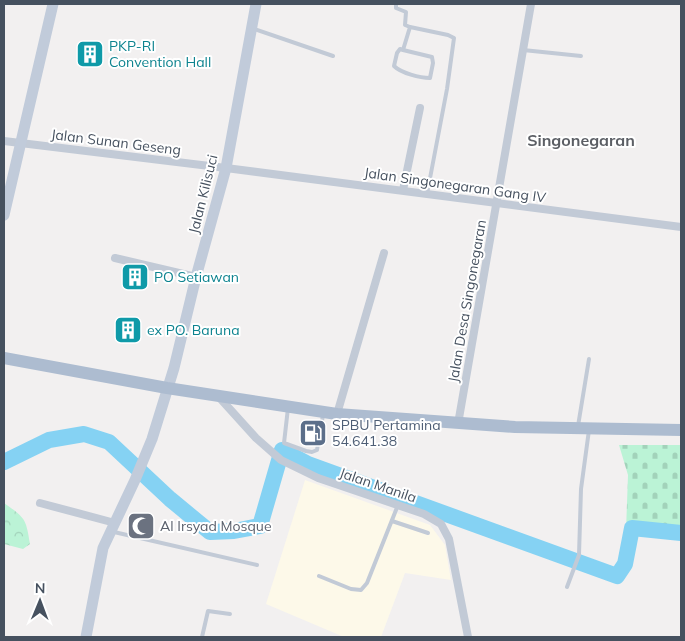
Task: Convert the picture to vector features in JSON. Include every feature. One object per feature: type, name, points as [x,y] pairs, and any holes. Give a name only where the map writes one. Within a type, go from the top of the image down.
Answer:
[{"type":"main road","points":[[4,214],[53,4]]},
{"type":"main road","name":"Jalan Kilisuci","points":[[86,637],[101,556],[152,439],[174,368],[196,277],[226,168],[256,4]]},
{"type":"main road","points":[[4,358],[167,388],[337,414],[458,424],[681,430]]},
{"type":"street","name":"Jalan Desa Singonegaran","points":[[458,424],[531,4]]},
{"type":"street","points":[[403,190],[420,108]]},
{"type":"street","name":"Jalan Sunan Geseng","points":[[4,141],[226,168]]},
{"type":"street","name":"Jalan Singonegaran Gang IV","points":[[226,168],[681,226]]},
{"type":"street","points":[[337,414],[384,253]]},
{"type":"street","points":[[115,258],[196,277]]},
{"type":"street","name":"Jalan Manila","points":[[217,396],[256,438],[279,458],[318,478],[433,518],[441,524],[449,539],[470,637]]},
{"type":"street","points":[[40,503],[113,527]]},
{"type":"lane","points":[[396,4],[396,8],[406,12],[405,25],[454,38],[447,89],[427,194]]},
{"type":"lane","points":[[403,50],[410,27]]},
{"type":"lane","points":[[251,28],[332,56]]},
{"type":"lane","points":[[400,49],[403,50],[432,58],[430,78],[395,68],[394,63],[397,53],[400,49]]},
{"type":"lane","points":[[523,50],[581,56]]},
{"type":"lane","points":[[567,587],[579,555],[589,359]]},
{"type":"lane","points":[[288,406],[284,443],[312,452],[316,450],[324,412]]},
{"type":"lane","points":[[320,576],[351,589],[361,590],[367,583],[398,506]]},
{"type":"lane","points":[[392,521],[428,533]]},
{"type":"lane","points":[[113,527],[257,565]]},
{"type":"lane","points":[[202,637],[208,611],[230,614]]},
{"type":"shaded area","points":[[305,480],[430,525],[445,545],[451,580],[405,573],[381,637],[344,637],[266,604]]},
{"type":"green space","points":[[619,445],[681,445],[681,540],[626,531],[628,475]]},
{"type":"green space","points":[[4,503],[16,512],[26,524],[30,544],[23,549],[4,544]]},
{"type":"waterway","points":[[4,462],[49,440],[84,434],[109,442],[170,499],[210,532],[234,531],[260,526],[282,450],[308,464],[617,576],[625,564],[632,528],[681,533]]},
{"type":"place","name":"PKP-RI Convention Hall","points":[[90,54]]},
{"type":"place","name":"PO Setiawan","points":[[135,277]]},
{"type":"place","name":"ex PO. Baruna","points":[[128,330]]},
{"type":"place","name":"SPBU Pertamina 54.641.38","points":[[313,433]]},
{"type":"place","name":"Al Irsyad Mosque","points":[[141,526]]},
{"type":"district","name":"Singonegaran","points":[[581,140]]}]
